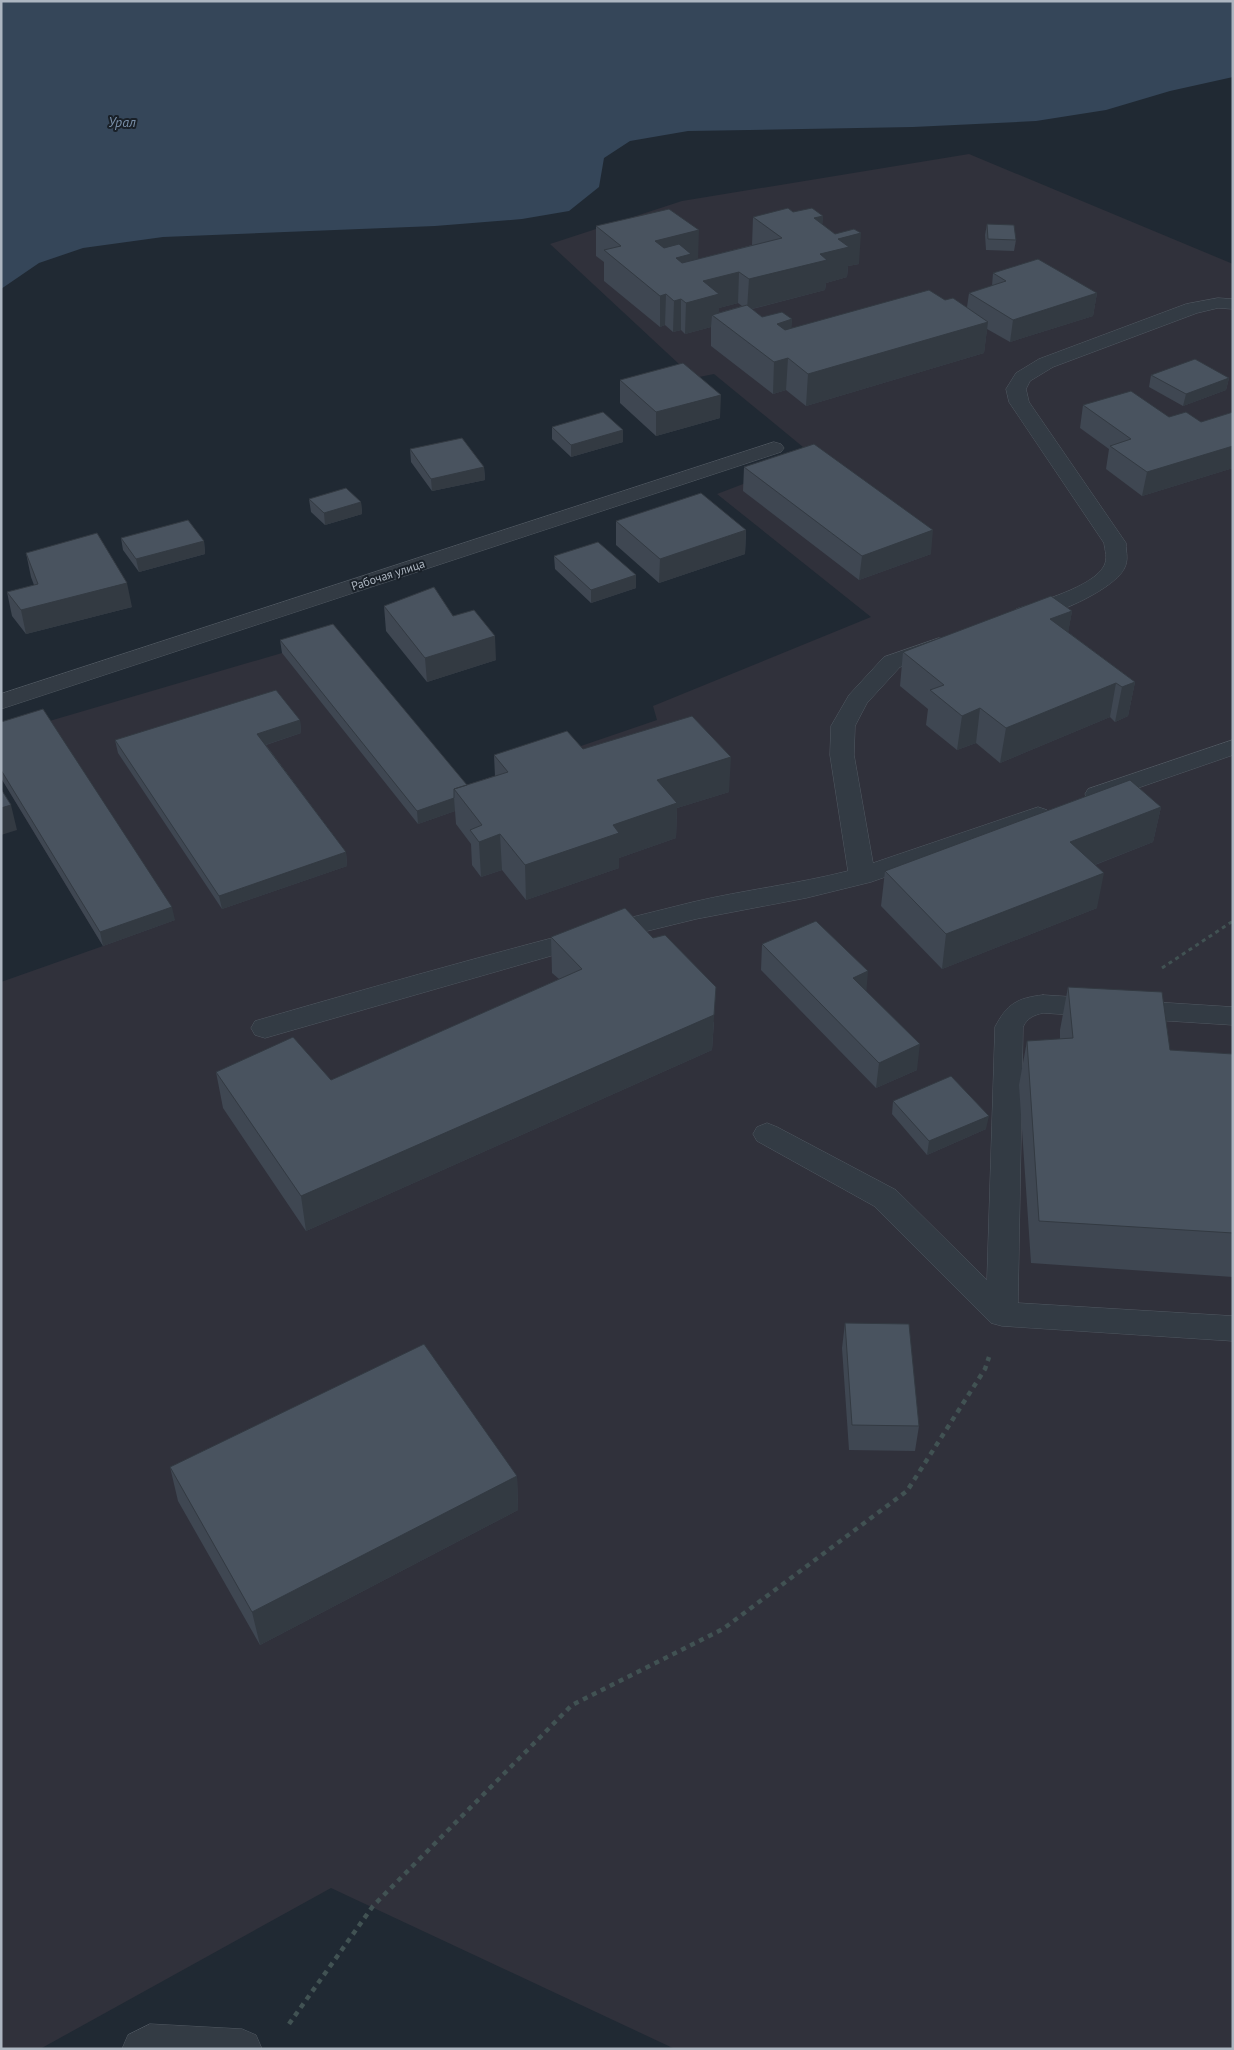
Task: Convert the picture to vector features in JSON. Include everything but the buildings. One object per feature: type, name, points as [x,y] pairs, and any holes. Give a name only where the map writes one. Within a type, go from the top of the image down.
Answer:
[{"type":"street","points":[[1001,622],[1083,593],[1106,580],[1117,560],[1115,543],[1018,402],[1016,389],[1023,377],[1046,363],[1192,308],[1218,303],[1233,304]]},
{"type":"street","name":"Рабочая улица","points":[[1,702],[774,448]]},
{"type":"street","points":[[862,876],[842,755],[843,726],[857,700],[892,662],[955,639]]},
{"type":"street","points":[[266,1028],[580,939],[696,910],[806,890],[862,876],[1233,747]]},
{"type":"street","points":[[1002,1314],[1008,1026],[1014,1016],[1029,1005],[1043,1004],[1233,1016]]},
{"type":"street","points":[[768,1134],[885,1198],[1002,1314],[1233,1329]]},
{"type":"street","points":[[142,2049],[150,2044],[242,2049]]},
{"type":"path","points":[[1102,1007],[1233,922]]},
{"type":"path","points":[[283,2033],[374,1906],[572,1705],[723,1629],[907,1492],[985,1369],[1002,1314]]},
{"type":"shaded area","points":[[969,154],[1233,264],[1233,2049],[675,2049],[331,1888],[40,2049],[1,2049],[1,982],[103,946],[1,778],[46,722],[282,653],[338,633],[464,786],[657,720],[653,706],[871,617],[717,494],[808,459],[803,447],[714,374],[694,378],[550,244],[682,201]]},
{"type":"water","name":"Урал","points":[[1,1],[1233,1],[1233,77],[1170,91],[1106,110],[1036,121],[913,127],[688,131],[630,141],[604,158],[599,187],[569,211],[522,219],[435,226],[163,237],[83,248],[39,263],[1,289]]}]
